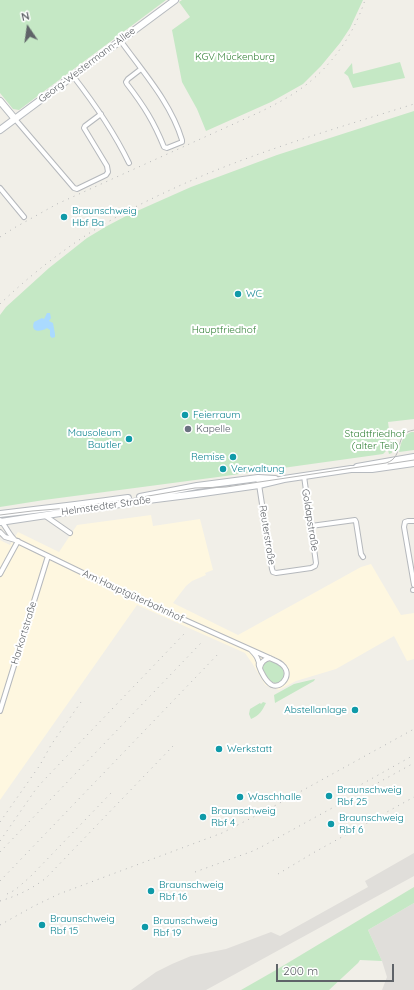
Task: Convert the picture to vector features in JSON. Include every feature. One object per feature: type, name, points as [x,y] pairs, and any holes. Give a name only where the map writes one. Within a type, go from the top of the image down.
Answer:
[{"type":"main road","name":"Georg-Westermann-Allee","points":[[0,130],[175,0]]},
{"type":"main road","points":[[0,101],[15,119]]},
{"type":"main road","name":"Helmstedter Straße","points":[[351,469],[364,465],[414,456]]},
{"type":"main road","name":"Helmstedter Straße","points":[[0,514],[141,497],[211,484],[259,482],[351,469],[372,469],[414,463]]},
{"type":"main road","name":"Helmstedter Straße","points":[[0,520],[13,520],[146,500],[212,492],[259,482]]},
{"type":"main road","points":[[211,484],[212,492]]},
{"type":"street","points":[[120,40],[141,69],[162,98],[169,109],[181,136],[182,142],[167,148],[164,147],[159,133],[148,113],[126,82],[141,69]]},
{"type":"street","points":[[73,76],[101,114],[119,143],[129,163]]},
{"type":"street","points":[[15,119],[74,188],[77,188],[106,175],[108,172],[107,166],[84,128],[101,114]]},
{"type":"street","points":[[0,188],[24,216]]},
{"type":"street","name":"Goldapstraße","points":[[293,570],[311,568],[315,566],[316,563],[304,476]]},
{"type":"street","name":"Reuterstraße","points":[[259,482],[273,572],[276,573],[293,570]]},
{"type":"street","points":[[0,520],[16,512]]},
{"type":"street","points":[[44,515],[70,533]]},
{"type":"street","name":"Am Hauptgüterbahnhof","points":[[0,520],[9,534],[17,540],[48,556],[116,590],[272,659],[280,663],[286,669],[287,676],[284,682],[278,685],[270,684],[261,670],[258,658],[251,650]]},
{"type":"street","points":[[7,530],[8,524],[13,520]]},
{"type":"street","points":[[311,526],[355,520],[361,554],[363,557]]},
{"type":"street","points":[[414,521],[405,522],[404,527],[414,585]]},
{"type":"street","name":"Am Hauptgüterbahnhof","points":[[0,532],[6,537],[17,540]]},
{"type":"street","points":[[0,574],[17,540]]},
{"type":"street","name":"Harkortstraße","points":[[0,711],[48,556]]},
{"type":"street","points":[[261,670],[261,665],[264,660],[268,658],[272,659]]},
{"type":"shaded area","points":[[151,515],[153,526],[200,519],[213,570],[192,581],[186,586],[173,603],[238,635],[361,567],[371,564],[401,615],[414,613],[414,659],[407,661],[394,636],[336,669],[296,681],[279,690],[265,685],[245,653],[137,605],[0,800],[0,540],[10,545],[18,532],[59,552],[77,525]]},
{"type":"shaded area","points":[[414,853],[414,876],[206,990],[131,990],[156,972],[191,956],[226,949],[271,932],[280,936],[368,887],[365,881]]},
{"type":"shaded area","points":[[414,903],[414,990],[382,990],[387,977],[382,961],[368,930]]},
{"type":"green space","points":[[0,0],[166,0],[19,110],[13,109],[0,93]]},
{"type":"green space","name":"KGV Mückenburg","points":[[182,0],[363,0],[350,28],[340,43],[321,66],[303,84],[271,102],[206,131],[197,109],[182,82],[172,30],[190,17],[179,2]]},
{"type":"green space","points":[[400,62],[405,78],[353,88],[348,76],[344,73],[352,63],[353,74]]},
{"type":"green space","name":"Hauptfriedhof","points":[[414,111],[414,419],[388,422],[392,453],[389,454],[388,450],[383,454],[0,507],[0,315],[6,307],[49,268],[87,238],[128,215],[191,187],[277,155]]},
{"type":"green space","points":[[411,432],[414,432],[414,450],[399,452],[404,438]]},
{"type":"green space","points":[[268,661],[278,664],[283,669],[284,675],[282,680],[278,683],[267,678],[262,667],[265,662]]},
{"type":"green space","points":[[315,679],[314,681],[275,703],[274,695],[294,684]]},
{"type":"green space","points":[[263,702],[266,703],[262,711],[251,719],[249,714],[250,709]]},
{"type":"green space","points":[[414,887],[414,903],[368,930],[382,961],[360,960],[329,990],[241,990],[276,970]]},
{"type":"water","points":[[47,313],[50,313],[51,318],[49,321],[53,323],[55,337],[52,338],[50,336],[50,330],[47,328],[37,331],[33,326],[34,322],[42,318],[44,319]]},
{"type":"tram line","points":[[0,515],[69,508],[195,488],[226,487],[386,463],[396,456],[403,436],[407,432],[414,430]]},
{"type":"tram line","points":[[388,464],[414,460]]},
{"type":"railway","points":[[0,237],[57,204],[260,112],[296,92],[319,74],[338,52],[354,27],[365,0]]},
{"type":"railway","points":[[0,304],[31,276],[76,242],[97,228],[137,206],[228,165],[321,133],[414,104]]},
{"type":"railway","points":[[0,841],[36,789],[184,634]]},
{"type":"railway","points":[[0,852],[201,643]]},
{"type":"railway","points":[[0,881],[220,652]]},
{"type":"railway","points":[[0,822],[40,765],[51,745],[81,702]]},
{"type":"railway","points":[[0,925],[59,894],[222,833],[267,810],[414,729]]},
{"type":"railway","points":[[0,901],[24,892],[46,878],[173,746]]},
{"type":"railway","points":[[346,793],[414,755]]},
{"type":"railway","points":[[195,872],[253,851],[414,763]]},
{"type":"railway","points":[[7,894],[15,890],[30,877],[112,792]]},
{"type":"railway","points":[[278,874],[414,797]]},
{"type":"place","name":"Braunschweig Hbf Ba","points":[[64,217]]},
{"type":"place","name":"WC","points":[[238,294]]},
{"type":"place","name":"Feierraum","points":[[185,415]]},
{"type":"place","name":"Kapelle","points":[[188,429]]},
{"type":"place","name":"Mausoleum Bautler","points":[[129,439]]},
{"type":"place","name":"Remise","points":[[233,457]]},
{"type":"place","name":"Verwaltung","points":[[223,469]]},
{"type":"place","name":"Abstellanlage","points":[[355,710]]},
{"type":"place","name":"Werkstatt","points":[[219,749]]},
{"type":"place","name":"Braunschweig Rbf 25","points":[[329,796]]},
{"type":"place","name":"Waschhalle","points":[[240,797]]},
{"type":"place","name":"Braunschweig Rbf 4","points":[[203,817]]},
{"type":"place","name":"Braunschweig Rbf 6","points":[[331,824]]},
{"type":"place","name":"Braunschweig Rbf 16","points":[[151,891]]},
{"type":"place","name":"Braunschweig Rbf 15","points":[[42,925]]},
{"type":"place","name":"Braunschweig Rbf 19","points":[[145,927]]},
{"type":"park label","name":"Stadtfriedhof (alter Teil)","points":[[375,440]]}]
